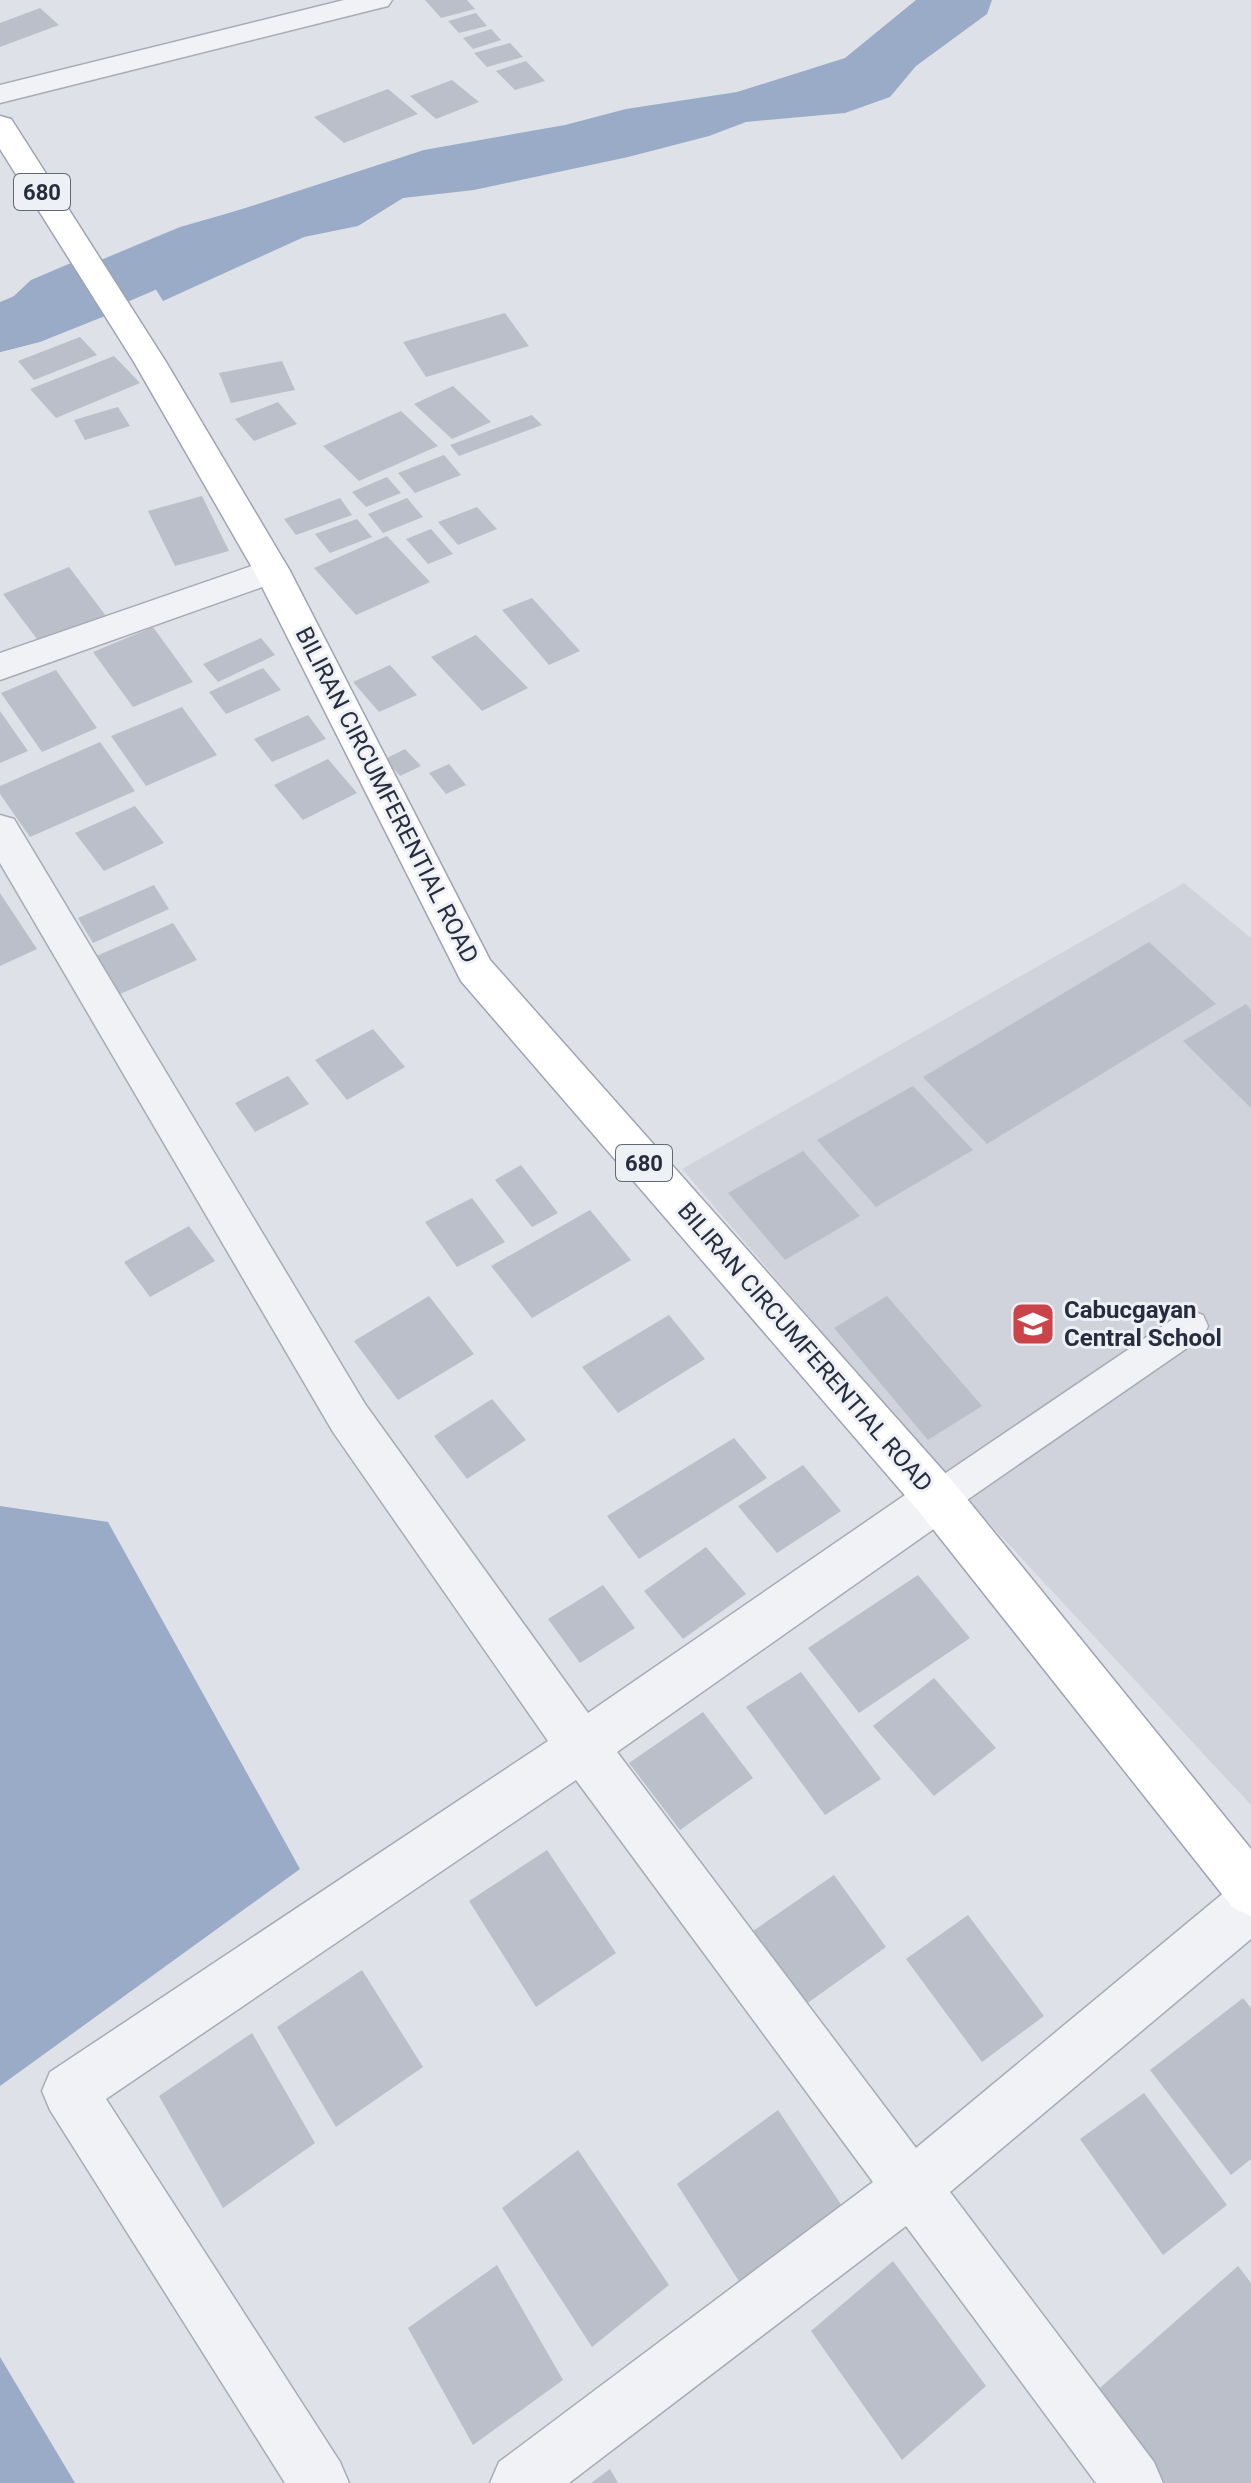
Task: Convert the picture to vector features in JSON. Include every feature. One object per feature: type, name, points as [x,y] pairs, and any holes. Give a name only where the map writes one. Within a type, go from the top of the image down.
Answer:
[{"type":"main road","name":"BILIRAN CIRCUMFERENTIAL ROAD","points":[[0,125],[150,362],[272,571],[475,970],[938,1499],[1251,1890]]},
{"type":"street","points":[[0,94],[378,0]]},
{"type":"street","points":[[0,667],[272,571]]},
{"type":"street","points":[[0,829],[349,1418],[582,1747],[1133,2483]]},
{"type":"street","points":[[319,2483],[69,2091],[582,1747],[938,1499]]},
{"type":"street","points":[[520,2483],[911,2188],[1251,1905]]},
{"type":"lane","points":[[938,1499],[1191,1326]]},
{"type":"shaded area","name":"Cabucgayan Central School","points":[[1184,883],[1251,938],[1251,1805],[948,1479],[682,1169]]},
{"type":"water","points":[[916,0],[992,0],[987,14],[916,66],[890,97],[845,113],[746,122],[709,136],[628,157],[474,190],[403,198],[358,226],[304,237],[163,301],[131,249],[184,228],[424,150],[565,125],[626,109],[737,92],[845,58]]},
{"type":"water","points":[[71,263],[105,316],[40,342],[0,352],[0,309],[31,280]]},
{"type":"water","points":[[0,1506],[108,1522],[300,1869],[0,2086]]},
{"type":"water","points":[[0,2357],[75,2483],[0,2483]]},
{"type":"building","points":[[425,0],[467,0],[475,9],[441,18]]},
{"type":"building","points":[[40,8],[59,25],[0,47],[0,23]]},
{"type":"building","points":[[476,13],[487,26],[459,33],[448,21]]},
{"type":"building","points":[[491,29],[501,40],[473,49],[463,38]]},
{"type":"building","points":[[510,43],[523,57],[487,67],[474,53]]},
{"type":"building","points":[[526,61],[545,81],[515,90],[496,71]]},
{"type":"building","points":[[452,80],[479,102],[436,119],[410,96]]},
{"type":"building","points":[[388,89],[418,114],[344,143],[314,117]]},
{"type":"building","points":[[505,313],[529,346],[426,377],[403,342]]},
{"type":"building","points":[[80,337],[97,355],[34,380],[18,361]]},
{"type":"building","points":[[114,356],[140,383],[56,418],[30,389]]},
{"type":"building","points":[[282,361],[295,390],[231,403],[219,373]]},
{"type":"building","points":[[453,386],[491,422],[452,439],[414,404]]},
{"type":"building","points":[[278,402],[297,424],[254,441],[235,419]]},
{"type":"building","points":[[118,407],[130,426],[85,440],[74,420]]},
{"type":"building","points":[[401,411],[438,446],[359,481],[323,446]]},
{"type":"building","points":[[532,415],[542,425],[459,456],[450,445]]},
{"type":"building","points":[[444,455],[461,475],[415,493],[398,473]]},
{"type":"building","points":[[387,477],[401,493],[366,507],[352,492]]},
{"type":"building","points":[[202,496],[229,551],[175,566],[148,511]]},
{"type":"building","points":[[340,498],[352,515],[296,535],[284,519]]},
{"type":"building","points":[[407,498],[423,517],[383,533],[368,514]]},
{"type":"building","points":[[477,507],[497,529],[458,545],[438,522]]},
{"type":"building","points":[[357,519],[372,537],[330,553],[315,534]]},
{"type":"building","points":[[431,529],[453,554],[428,564],[406,539]]},
{"type":"building","points":[[387,536],[430,582],[356,615],[314,568]]},
{"type":"building","points":[[69,567],[106,616],[40,643],[3,594]]},
{"type":"building","points":[[532,598],[580,651],[549,665],[502,610]]},
{"type":"building","points":[[153,627],[193,682],[133,707],[93,652]]},
{"type":"building","points":[[476,635],[528,688],[482,711],[431,657]]},
{"type":"building","points":[[261,638],[275,655],[218,682],[203,664]]},
{"type":"building","points":[[390,665],[417,695],[379,712],[353,682]]},
{"type":"building","points":[[263,668],[281,690],[226,714],[209,692]]},
{"type":"building","points":[[56,670],[97,728],[42,752],[1,693]]},
{"type":"building","points":[[182,707],[217,755],[146,786],[111,736]]},
{"type":"building","points":[[0,711],[28,751],[0,763]]},
{"type":"building","points":[[308,715],[326,739],[272,762],[254,739]]},
{"type":"building","points":[[100,742],[135,791],[30,837],[0,794],[0,786]]},
{"type":"building","points":[[405,749],[421,766],[400,776],[385,759]]},
{"type":"building","points":[[328,759],[357,793],[303,820],[274,785]]},
{"type":"building","points":[[449,764],[466,785],[446,794],[429,773]]},
{"type":"building","points":[[135,806],[164,843],[104,871],[75,833]]},
{"type":"building","points":[[154,885],[169,909],[93,943],[78,918]]},
{"type":"building","points":[[0,893],[37,949],[0,966]]},
{"type":"building","points":[[173,923],[197,960],[118,995],[94,957]]},
{"type":"building","points":[[1149,942],[1216,1004],[987,1144],[923,1077]]},
{"type":"building","points":[[1246,1004],[1251,1010],[1251,1108],[1183,1041]]},
{"type":"building","points":[[373,1029],[405,1067],[347,1100],[315,1060]]},
{"type":"building","points":[[288,1076],[309,1104],[255,1132],[235,1103]]},
{"type":"building","points":[[913,1086],[973,1150],[876,1207],[817,1140]]},
{"type":"building","points":[[803,1151],[860,1216],[785,1260],[728,1193]]},
{"type":"building","points":[[521,1165],[558,1213],[532,1227],[495,1180]]},
{"type":"building","points":[[472,1198],[505,1242],[457,1267],[425,1222]]},
{"type":"building","points":[[590,1210],[631,1260],[532,1318],[491,1266]]},
{"type":"building","points":[[189,1226],[215,1261],[150,1297],[124,1262]]},
{"type":"building","points":[[429,1296],[474,1354],[398,1400],[354,1341]]},
{"type":"building","points":[[887,1296],[982,1406],[928,1440],[834,1328]]},
{"type":"building","points":[[669,1315],[705,1359],[618,1413],[582,1367]]},
{"type":"building","points":[[492,1399],[526,1440],[467,1479],[434,1436]]},
{"type":"building","points":[[734,1438],[767,1478],[639,1559],[607,1516]]},
{"type":"building","points":[[803,1465],[841,1511],[777,1553],[738,1506]]},
{"type":"building","points":[[706,1547],[746,1594],[683,1639],[644,1591]]},
{"type":"building","points":[[918,1575],[970,1638],[859,1713],[808,1648]]},
{"type":"building","points":[[603,1585],[635,1628],[580,1663],[548,1619]]},
{"type":"building","points":[[801,1672],[881,1779],[825,1815],[746,1707]]},
{"type":"building","points":[[934,1678],[996,1748],[934,1796],[873,1726]]},
{"type":"building","points":[[703,1712],[753,1778],[680,1830],[629,1763]]},
{"type":"building","points":[[547,1850],[616,1953],[536,2007],[469,1901]]},
{"type":"building","points":[[834,1875],[886,1947],[795,2012],[743,1938]]},
{"type":"building","points":[[968,1915],[1044,2016],[982,2062],[906,1959]]},
{"type":"building","points":[[362,1970],[423,2067],[336,2127],[277,2027]]},
{"type":"building","points":[[1243,1998],[1251,2008],[1251,2159],[1231,2175],[1150,2070]]},
{"type":"building","points":[[252,2033],[315,2143],[223,2208],[159,2096]]},
{"type":"building","points":[[1144,2093],[1227,2205],[1163,2255],[1080,2139]]},
{"type":"building","points":[[778,2110],[844,2209],[742,2286],[677,2184]]},
{"type":"building","points":[[578,2150],[669,2285],[592,2347],[502,2208]]},
{"type":"building","points":[[893,2261],[986,2386],[902,2460],[811,2331]]},
{"type":"building","points":[[497,2265],[563,2380],[473,2445],[408,2328]]},
{"type":"building","points":[[1238,2266],[1251,2283],[1251,2483],[1159,2483],[1093,2394]]},
{"type":"building","points":[[610,2469],[618,2483],[591,2483]]},
{"type":"waterway","points":[[0,329],[206,242],[274,222]]},
{"type":"place","name":"Cabucgayan Central School","points":[[1033,1324]]}]
